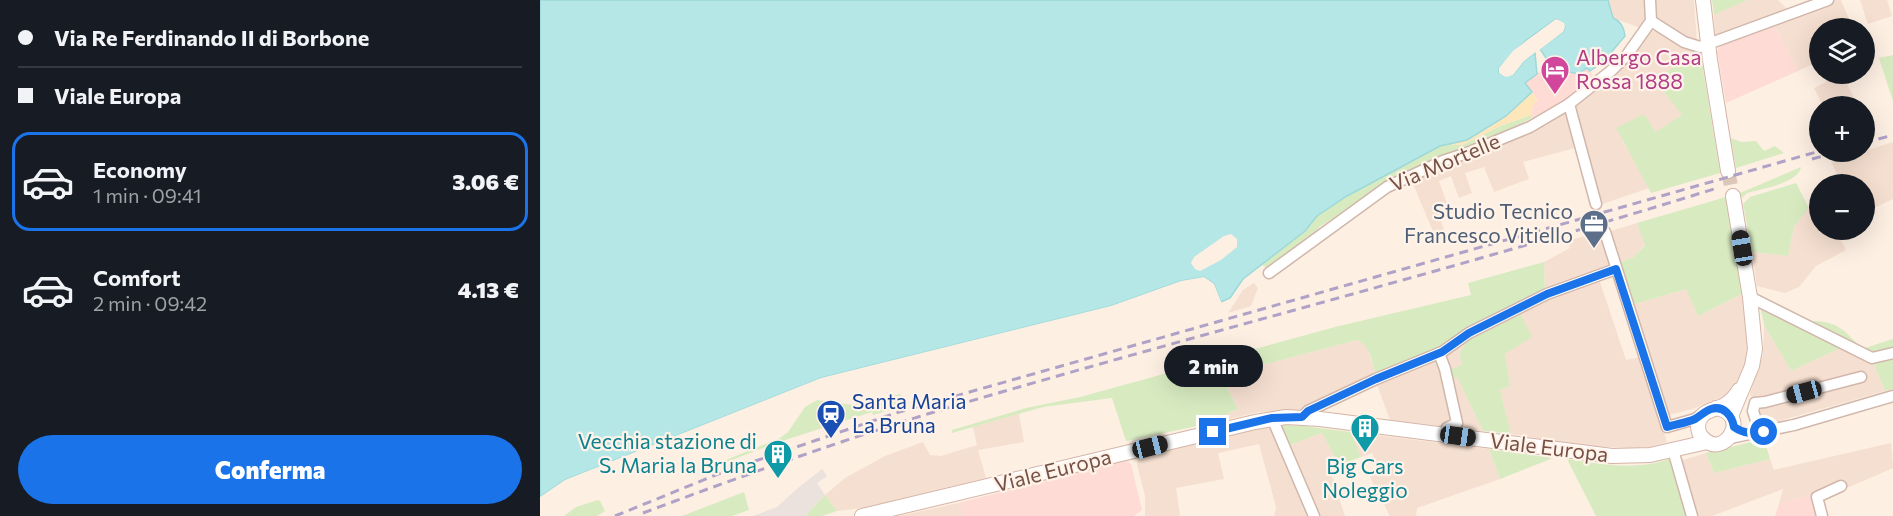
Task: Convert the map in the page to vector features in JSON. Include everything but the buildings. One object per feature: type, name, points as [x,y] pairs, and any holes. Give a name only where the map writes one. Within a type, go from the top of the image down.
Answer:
[{"type":"street","points":[[1650,0],[1651,21],[1684,42],[1695,46],[1707,46],[1828,0]]},
{"type":"street","points":[[1703,0],[1707,46],[1728,171]]},
{"type":"street","name":"Via Mortelle","points":[[1269,273],[1387,187],[1443,160],[1467,153],[1530,127],[1569,104],[1628,55],[1651,21]]},
{"type":"street","points":[[1569,104],[1596,204]]},
{"type":"street","points":[[1694,427],[1707,442],[1719,444],[1731,427],[1755,349],[1750,297],[1733,196]]},
{"type":"street","points":[[1605,232],[1667,427],[1694,427]]},
{"type":"street","points":[[1302,417],[1308,411],[1439,353],[1469,333],[1547,294],[1616,269]]},
{"type":"street","points":[[1750,297],[1872,358],[1893,353]]},
{"type":"street","points":[[1439,353],[1445,369],[1457,423],[1447,428],[1444,435]]},
{"type":"street","points":[[1756,434],[1755,403],[1861,377]]},
{"type":"street","points":[[1694,427],[1711,410],[1726,404],[1736,395],[1747,378]]},
{"type":"street","points":[[1731,427],[1756,434],[1893,396]]},
{"type":"street","points":[[1711,410],[1727,412],[1731,427]]},
{"type":"street","name":"Viale Europa","points":[[862,516],[1272,418],[1302,417],[1612,456],[1650,455],[1707,442]]},
{"type":"street","points":[[1272,418],[1314,516]]},
{"type":"street","name":"Viale Europa","points":[[1673,450],[1694,427]]},
{"type":"street","points":[[1673,450],[1692,516]]},
{"type":"street","points":[[1822,516],[1817,497],[1841,486]]},
{"type":"shaded area","points":[[1608,0],[1647,0],[1646,19],[1641,28],[1613,18]]},
{"type":"shaded area","points":[[1652,0],[1694,0],[1697,43],[1656,18]]},
{"type":"shaded area","points":[[1746,0],[1778,0],[1789,11],[1715,39],[1714,15]]},
{"type":"shaded area","points":[[1835,0],[1841,0],[1849,18],[1809,18],[1809,66],[1798,71],[1774,24]]},
{"type":"shaded area","points":[[1860,0],[1887,0],[1892,16],[1875,22],[1875,18],[1866,18]]},
{"type":"shaded area","points":[[1774,24],[1798,71],[1726,103],[1717,51],[1721,44]]},
{"type":"shaded area","points":[[1651,31],[1663,32],[1693,51],[1655,81],[1682,115],[1656,133],[1622,140],[1649,188],[1600,205],[1572,106]]},
{"type":"shaded area","name":"Albergo Casa Rossa 1888","points":[[1550,64],[1556,73],[1565,71],[1578,74],[1587,67],[1596,80],[1534,121],[1531,115],[1533,104],[1538,100],[1525,83]]},
{"type":"shaded area","points":[[1822,84],[1847,84],[1853,96],[1818,96],[1814,88]]},
{"type":"shaded area","points":[[1565,111],[1575,148],[1523,162],[1529,179],[1494,192],[1484,167],[1465,173],[1472,193],[1459,198],[1451,176],[1439,181],[1449,209],[1439,216],[1447,238],[1437,241],[1411,179]]},
{"type":"shaded area","points":[[1893,142],[1893,199],[1875,207],[1875,174],[1837,174],[1831,162],[1875,162],[1875,148]]},
{"type":"shaded area","points":[[1809,208],[1809,240],[1841,240],[1846,250],[1816,266],[1799,287],[1785,293],[1757,286],[1752,252],[1788,256],[1794,226]]},
{"type":"shaded area","points":[[1637,223],[1645,244],[1634,257],[1619,263],[1608,232]]},
{"type":"shaded area","points":[[1592,234],[1593,237],[1602,235],[1612,266],[1545,291],[1544,262],[1570,248],[1567,241]]},
{"type":"shaded area","points":[[1599,279],[1626,360],[1641,357],[1667,442],[1649,447],[1588,446],[1511,434],[1500,390],[1510,386],[1505,354],[1520,313],[1547,299]]},
{"type":"shaded area","points":[[1254,283],[1258,288],[1251,306],[1228,313],[1243,290]]},
{"type":"shaded area","points":[[1686,289],[1698,316],[1742,294],[1748,336],[1745,364],[1736,386],[1727,395],[1692,409],[1665,416],[1632,305]]},
{"type":"shaded area","points":[[1764,325],[1791,371],[1843,347],[1873,362],[1885,391],[1761,426],[1750,393],[1763,354]]},
{"type":"shaded area","points":[[1357,340],[1363,342],[1367,347],[1376,375],[1304,410],[1258,412],[1230,419],[1228,413],[1238,409],[1221,376]]},
{"type":"shaded area","points":[[1466,342],[1459,353],[1462,365],[1450,370],[1457,377],[1483,431],[1390,420],[1376,382]]},
{"type":"shaded area","points":[[1019,414],[1024,442],[978,450],[986,478],[862,508],[837,511],[825,495],[845,478],[885,456],[923,442],[930,455],[941,456],[977,445],[973,427]]},
{"type":"shaded area","points":[[1272,425],[1311,516],[1274,516],[1276,507],[1259,444],[1218,453],[1224,479],[1176,488],[1180,516],[1145,516],[1145,496],[1137,465],[1138,459]]},
{"type":"shaded area","points":[[1351,432],[1489,449],[1500,479],[1417,508],[1416,516],[1390,516],[1369,475],[1379,470],[1372,453],[1361,457]]},
{"type":"shaded area","points":[[1322,433],[1339,465],[1329,468],[1345,516],[1318,516],[1287,446]]},
{"type":"shaded area","points":[[1891,443],[1893,468],[1819,500],[1811,495],[1779,504],[1783,489],[1712,516],[1696,516],[1680,461],[1706,453],[1714,473],[1770,459],[1774,470]]},
{"type":"shaded area","points":[[1127,461],[1131,464],[1142,510],[1134,516],[964,516],[958,503]]},
{"type":"shaded area","points":[[822,469],[827,476],[817,483],[825,495],[805,516],[753,516],[777,507]]},
{"type":"shaded area","points":[[1811,495],[1819,516],[1775,516],[1779,504]]},
{"type":"shaded area","points":[[958,503],[964,516],[899,516]]},
{"type":"green space","points":[[1712,0],[1747,0],[1714,15]]},
{"type":"green space","points":[[1693,51],[1700,51],[1720,173],[1651,193],[1616,128],[1644,114],[1656,132],[1682,115],[1655,81]]},
{"type":"green space","points":[[1893,55],[1893,101],[1879,58]]},
{"type":"green space","points":[[1531,115],[1532,118],[1479,145],[1398,178],[1319,227],[1318,233],[1268,269],[1261,264],[1305,231],[1317,216],[1347,196],[1440,146],[1462,145],[1500,126]]},
{"type":"green space","points":[[1731,138],[1741,142],[1756,141],[1764,151],[1775,146],[1784,153],[1736,168]]},
{"type":"green space","points":[[1801,167],[1799,173],[1787,181],[1747,193],[1742,198],[1740,193]]},
{"type":"green space","points":[[1796,183],[1809,208],[1794,226],[1788,256],[1752,252],[1743,204],[1750,197]]},
{"type":"green space","points":[[1726,197],[1742,294],[1698,316],[1686,289],[1632,305],[1619,263],[1634,257],[1645,245],[1637,223]]},
{"type":"green space","points":[[1544,262],[1545,291],[1443,347],[1376,375],[1368,350],[1357,340],[1221,376],[1238,409],[1228,413],[1230,419],[1126,441],[1112,398],[1043,407],[952,433],[952,430],[1026,408],[1080,397],[1335,327],[1471,295],[1468,283]]},
{"type":"green space","points":[[1760,306],[1843,347],[1791,371],[1764,325]]},
{"type":"green space","points":[[1520,313],[1532,337],[1505,354],[1510,386],[1500,390],[1511,434],[1483,431],[1457,377],[1451,379],[1449,370],[1462,365],[1459,353],[1470,337]]},
{"type":"green space","points":[[1808,321],[1826,322],[1839,327],[1862,349],[1893,339],[1893,350],[1877,355],[1870,354]]},
{"type":"green space","points":[[1893,356],[1893,389],[1885,391],[1873,362]]},
{"type":"green space","points":[[900,394],[904,397],[906,405],[873,415],[872,412],[773,444],[722,464],[721,462],[780,438],[788,432],[805,407],[817,400],[853,405]]},
{"type":"green space","points":[[1279,425],[1351,432],[1361,457],[1339,465],[1322,433],[1287,446]]},
{"type":"green space","points":[[1764,439],[1770,459],[1714,473],[1706,453]]},
{"type":"green space","points":[[1489,449],[1553,458],[1500,479]]},
{"type":"green space","points":[[1567,459],[1631,466],[1669,459],[1676,482],[1679,481],[1689,516],[1596,516]]},
{"type":"green space","points":[[744,492],[749,510],[732,516],[682,516]]},
{"type":"green space","points":[[825,495],[837,511],[822,516],[805,516]]},
{"type":"green space","points":[[598,500],[605,511],[597,516],[564,516],[576,507]]},
{"type":"sand","points":[[1532,92],[1538,101],[1533,104],[1531,115],[1500,126],[1462,145],[1450,144],[1484,131]]},
{"type":"water","points":[[540,0],[1608,0],[1613,18],[1622,25],[1625,36],[1604,61],[1590,71],[1587,68],[1578,74],[1565,71],[1556,73],[1540,49],[1563,32],[1565,27],[1556,19],[1525,41],[1499,68],[1499,73],[1513,75],[1524,61],[1535,53],[1537,74],[1525,83],[1532,92],[1506,116],[1467,140],[1440,146],[1347,196],[1317,216],[1305,231],[1243,279],[1230,298],[1221,302],[1214,284],[1204,277],[1181,281],[1111,306],[821,378],[565,480],[540,497]]},
{"type":"pier","points":[[1556,19],[1564,23],[1563,32],[1538,51],[1538,47],[1560,30],[1562,25],[1556,22],[1526,43],[1502,69],[1507,73],[1511,72],[1534,50],[1537,51],[1524,61],[1513,75],[1506,77],[1499,73],[1499,68],[1513,51]]},
{"type":"pier","points":[[1231,234],[1237,239],[1237,247],[1221,260],[1200,271],[1195,269],[1191,263],[1194,257],[1224,236]]},
{"type":"pier","points":[[1204,277],[1214,284],[1222,304],[1218,303],[1212,286],[1204,280],[1182,284],[1112,309],[822,381],[566,482],[540,500],[540,497],[565,480],[821,378],[1111,306],[1181,281]]},
{"type":"tunnel","points":[[1728,171],[1733,196]]},
{"type":"railway","points":[[1875,140],[1893,135]]},
{"type":"railway","points":[[615,516],[723,472],[899,412],[1809,154]]},
{"type":"railway","points":[[643,513],[799,456],[957,405],[1526,245],[1714,189]]},
{"type":"place","name":"Albergo Casa Rossa 1888","points":[[1555,96]]},
{"type":"place","name":"Studio Tecnico Francesco Vitiello","points":[[1594,250]]},
{"type":"place","name":"Santa Maria La Bruna","points":[[831,440]]},
{"type":"place","name":"Big Cars Noleggio","points":[[1365,454]]},
{"type":"place","name":"Vecchia stazione di S. Maria la Bruna","points":[[778,480]]},
{"type":"route","points":[[1213,432],[1272,418],[1302,417],[1308,411],[1365,384],[1442,352],[1469,333],[1547,294],[1616,269],[1667,427],[1695,419],[1710,409],[1716,408],[1727,412],[1731,416],[1734,427],[1740,431],[1753,435],[1764,432]]}]
